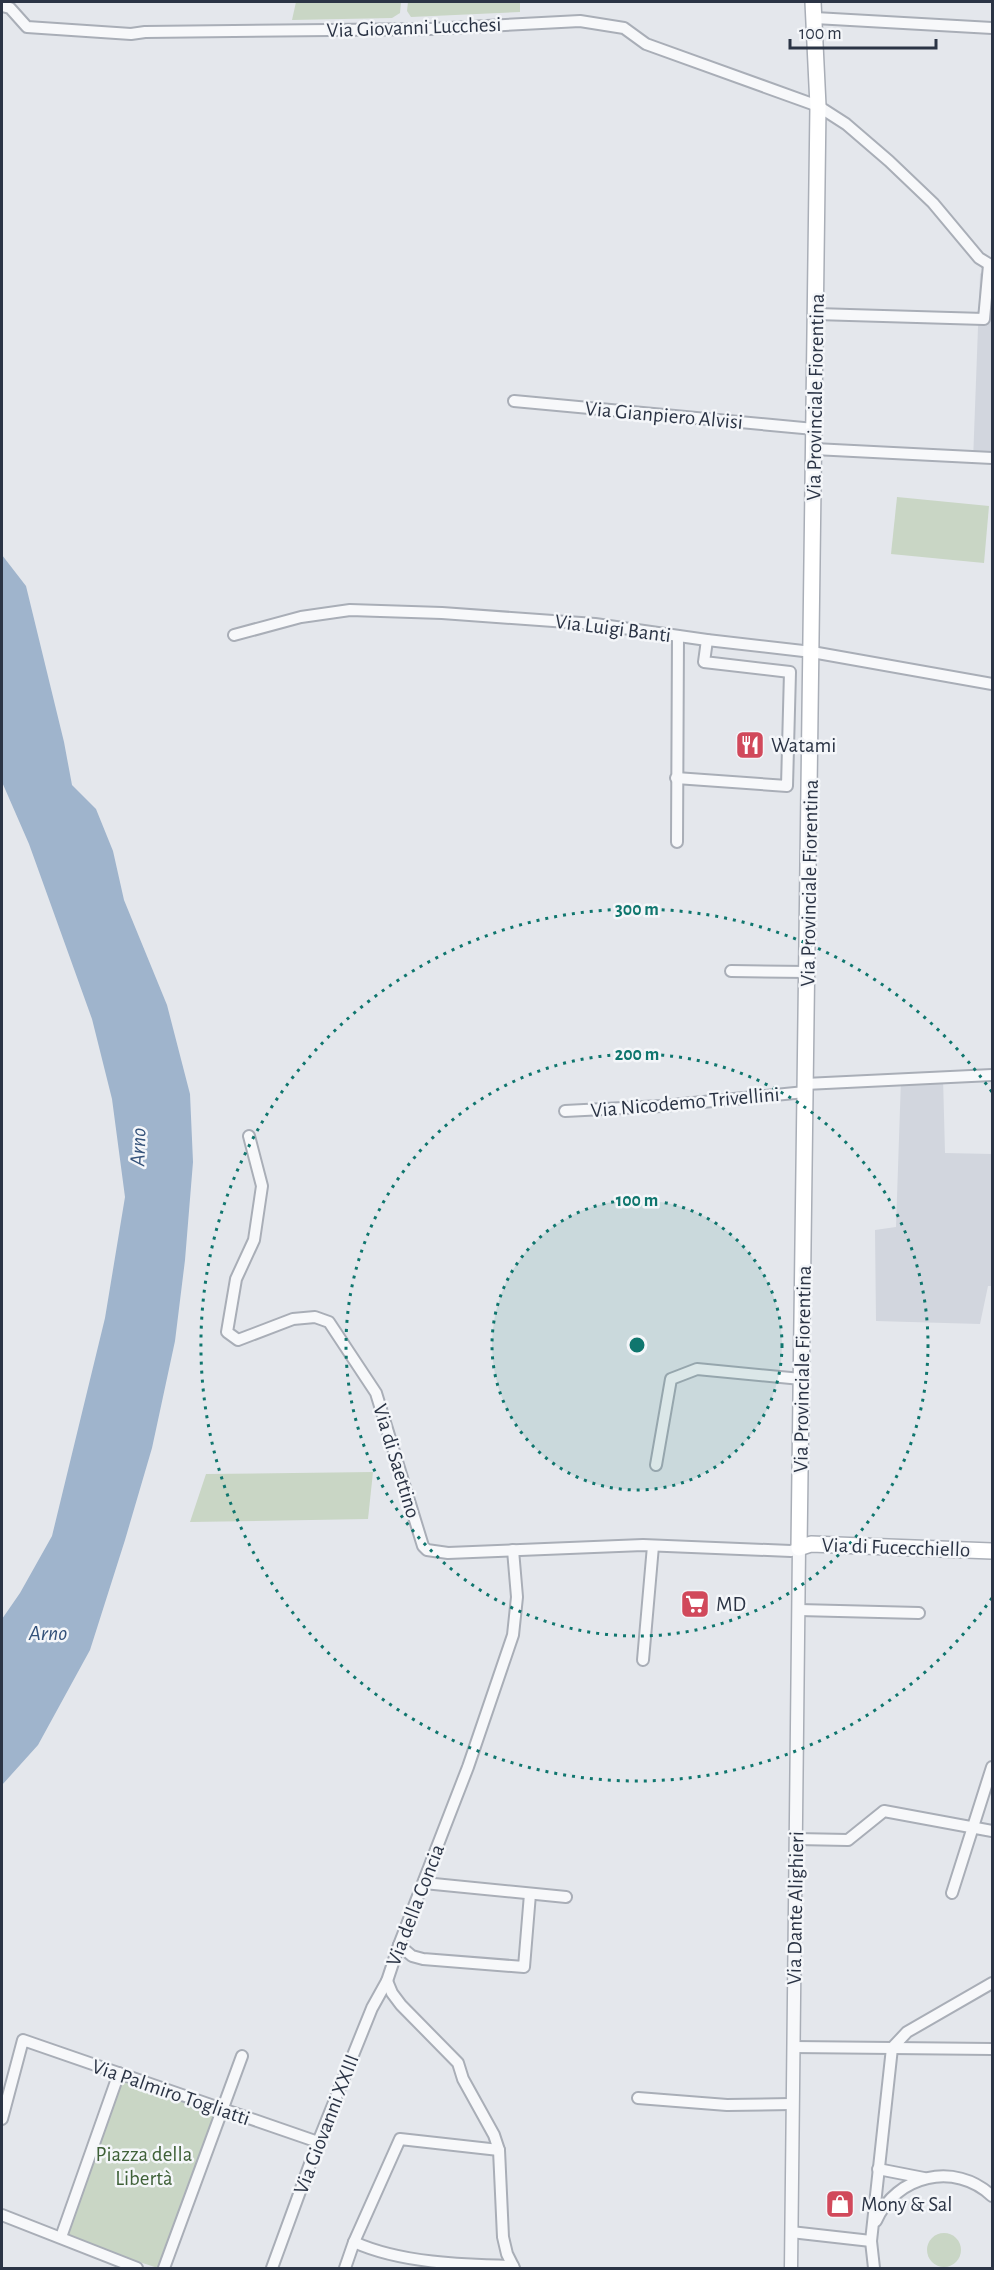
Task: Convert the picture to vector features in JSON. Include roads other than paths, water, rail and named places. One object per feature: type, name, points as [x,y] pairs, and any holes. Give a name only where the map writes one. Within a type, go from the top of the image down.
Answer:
[{"type":"main road","name":"Via Provinciale Fiorentina","points":[[799,1548],[819,106],[813,2]]},
{"type":"main road","name":"Via di Fucecchiello","points":[[799,1548],[811,1544],[993,1551]]},
{"type":"street","name":"Via Giovanni Lucchesi","points":[[2,6],[10,8],[27,27],[131,34],[430,29],[580,21],[624,28],[645,44],[819,106],[846,124],[912,182],[933,203],[979,258],[991,265]]},
{"type":"street","points":[[815,18],[993,28]]},
{"type":"street","points":[[816,314],[984,319],[991,265]]},
{"type":"street","name":"Via Gianpiero Alvisi","points":[[514,401],[814,429]]},
{"type":"street","points":[[814,449],[993,458]]},
{"type":"street","name":"Via Luigi Banti","points":[[234,635],[302,617],[350,610],[442,612],[595,624],[812,652],[993,684]]},
{"type":"street","points":[[676,842],[678,636]]},
{"type":"street","points":[[707,640],[704,662],[790,672],[787,786]]},
{"type":"street","points":[[676,778],[810,787]]},
{"type":"street","points":[[731,971],[807,972]]},
{"type":"street","name":"Via Nicodemo Trivellini","points":[[565,1111],[662,1106],[805,1088],[993,1075]]},
{"type":"street","name":"Via di Saettino","points":[[249,1136],[262,1186],[254,1240],[236,1279],[227,1332],[238,1340],[293,1319],[315,1317],[329,1322],[376,1393],[423,1546],[427,1550],[448,1553],[653,1546],[791,1551],[799,1548]]},
{"type":"street","points":[[656,1465],[671,1379],[697,1369],[801,1379]]},
{"type":"street","points":[[642,1660],[653,1546]]},
{"type":"street","name":"Via Dante Alighieri","points":[[790,2268],[799,1548]]},
{"type":"street","name":"Via della Concia","points":[[513,1550],[517,1597],[513,1635],[468,1767],[387,1981],[401,2005],[459,2063],[463,2079],[494,2135],[499,2150],[503,2237],[513,2267]]},
{"type":"street","points":[[799,1610],[919,1613]]},
{"type":"street","points":[[951,1893],[993,1767]]},
{"type":"street","points":[[796,1839],[848,1840],[884,1811],[993,1831]]},
{"type":"street","points":[[424,1883],[566,1897]]},
{"type":"street","points":[[399,1945],[412,1956],[423,1959],[524,1968],[530,1894]]},
{"type":"street","name":"Via Giovanni XXIII","points":[[272,2268],[318,2142],[372,2008],[387,1981]]},
{"type":"street","points":[[874,2268],[871,2241],[892,2048],[907,2032],[993,1983]]},
{"type":"street","name":"Via Palmiro Togliatti","points":[[2,2119],[23,2040],[318,2142]]},
{"type":"street","points":[[793,2047],[993,2049]]},
{"type":"street","points":[[164,2268],[242,2056]]},
{"type":"street","points":[[62,2237],[119,2073]]},
{"type":"street","points":[[638,2098],[727,2105],[792,2104]]},
{"type":"street","points":[[345,2268],[354,2242],[400,2139],[499,2150]]},
{"type":"street","points":[[878,2169],[924,2178],[947,2176],[993,2184]]},
{"type":"street","points":[[871,2241],[875,2223],[889,2199],[903,2187],[924,2178]]},
{"type":"street","points":[[972,2182],[993,2196]]},
{"type":"street","points":[[2,2215],[136,2268]]},
{"type":"street","points":[[791,2232],[871,2241]]},
{"type":"street","points":[[354,2242],[368,2249],[448,2267],[513,2267]]},
{"type":"water","name":"Arno","points":[[2,555],[26,586],[64,742],[72,785],[96,809],[113,851],[124,900],[167,1005],[190,1094],[193,1162],[185,1260],[175,1341],[152,1448],[125,1540],[90,1650],[38,1745],[2,1785],[2,1619],[20,1593],[52,1536],[105,1318],[125,1197],[112,1099],[92,1019],[29,844],[2,782]]},
{"type":"place","name":"Watami","points":[[750,745]]},
{"type":"place","name":"MD","points":[[695,1604]]},
{"type":"place","name":"Mony & Sal","points":[[840,2204]]},
{"type":"park label","name":"Piazza della Libertà","points":[[144,2166]]}]
